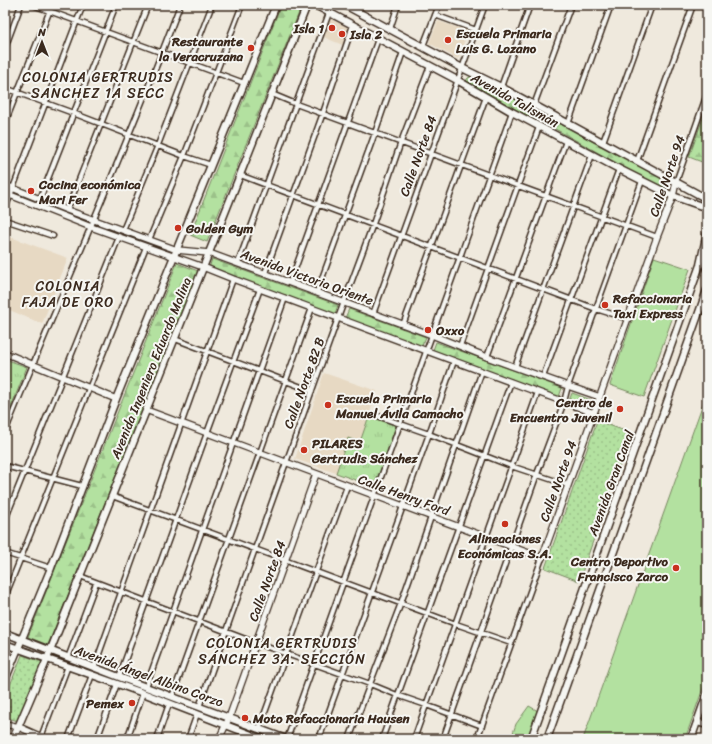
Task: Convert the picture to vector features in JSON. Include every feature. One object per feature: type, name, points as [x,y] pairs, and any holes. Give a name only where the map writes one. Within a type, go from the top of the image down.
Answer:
[{"type":"main road","name":"Avenida Ingeniero Eduardo Molina","points":[[5,680],[51,568],[116,399],[276,5]]},
{"type":"main road","name":"Avenida Ingeniero Eduardo Molina","points":[[13,739],[47,659],[307,5]]},
{"type":"main road","name":"Avenida Talismán","points":[[315,5],[457,80],[539,127],[642,181],[673,196],[707,208]]},
{"type":"main road","name":"Avenida Talismán","points":[[345,5],[356,7],[390,29],[462,68],[501,87],[707,199]]},
{"type":"main road","name":"Avenida Gran Canal","points":[[531,739],[682,318],[700,265],[707,233]]},
{"type":"main road","name":"Avenida Gran Canal","points":[[547,739],[707,290]]},
{"type":"main road","name":"Avenida Ángel Albino Corzo","points":[[5,633],[120,678],[286,739]]},
{"type":"main road","name":"Avenida Ángel Albino Corzo","points":[[5,644],[143,693],[255,738],[262,739]]},
{"type":"main road","points":[[691,739],[707,694]]},
{"type":"main road","points":[[697,722],[707,725]]},
{"type":"street","points":[[5,48],[21,5]]},
{"type":"street","points":[[33,5],[244,83]]},
{"type":"street","points":[[5,123],[52,5]]},
{"type":"street","points":[[5,209],[7,194],[12,187],[83,5]]},
{"type":"street","points":[[40,199],[116,5]]},
{"type":"street","points":[[67,210],[148,5]]},
{"type":"street","points":[[5,432],[95,220],[180,5]]},
{"type":"street","points":[[123,230],[158,145],[212,5]]},
{"type":"street","points":[[149,240],[184,156],[242,5]]},
{"type":"street","points":[[390,29],[398,5]]},
{"type":"street","points":[[423,46],[439,5]]},
{"type":"street","name":"Calle Norte 84","points":[[373,314],[485,5]]},
{"type":"street","points":[[501,87],[530,5]]},
{"type":"street","points":[[534,105],[571,5]]},
{"type":"street","points":[[568,124],[611,5]]},
{"type":"street","points":[[603,142],[652,5]]},
{"type":"street","points":[[637,161],[693,5]]},
{"type":"street","points":[[238,264],[329,13]]},
{"type":"street","points":[[435,15],[476,30]]},
{"type":"street","points":[[265,273],[353,25]]},
{"type":"street","points":[[290,283],[378,39]]},
{"type":"street","points":[[317,292],[403,52]]},
{"type":"street","name":"Calle Norte 82 B","points":[[199,707],[401,142],[430,66]]},
{"type":"street","points":[[5,88],[211,165]]},
{"type":"street","points":[[272,94],[489,176],[657,237]]},
{"type":"street","name":"Calle Norte 94","points":[[477,739],[673,196],[676,182],[707,94]]},
{"type":"street","points":[[403,324],[486,97]]},
{"type":"street","points":[[286,739],[512,112]]},
{"type":"street","points":[[460,346],[539,127]]},
{"type":"street","points":[[487,357],[566,141]]},
{"type":"street","points":[[515,367],[592,155]]},
{"type":"street","points":[[543,378],[619,169]]},
{"type":"street","points":[[240,175],[596,309],[628,319]]},
{"type":"street","points":[[443,739],[642,181]]},
{"type":"street","name":"Avenida Victoria Oriente","points":[[5,184],[67,210],[149,240],[177,250],[209,253],[403,324],[543,378],[600,397]]},
{"type":"street","name":"Avenida Victoria Oriente","points":[[7,194],[91,227],[203,267],[594,413]]},
{"type":"street","points":[[5,220],[53,236]]},
{"type":"street","points":[[5,520],[119,237]]},
{"type":"street","points":[[5,597],[146,247]]},
{"type":"street","points":[[94,668],[233,279]]},
{"type":"street","points":[[120,678],[260,289]]},
{"type":"street","points":[[146,687],[285,298]]},
{"type":"street","points":[[172,697],[312,308]]},
{"type":"street","points":[[174,339],[312,391]]},
{"type":"street","points":[[5,353],[116,399]]},
{"type":"street","points":[[319,739],[454,361]]},
{"type":"street","points":[[349,739],[401,603],[482,371]]},
{"type":"street","points":[[382,739],[511,382]]},
{"type":"street","points":[[414,739],[538,392]]},
{"type":"street","name":"Calle Henry Ford","points":[[146,410],[542,558]]},
{"type":"street","points":[[375,415],[511,466],[568,485]]},
{"type":"street","points":[[5,466],[82,486]]},
{"type":"street","name":"Calle Norte 84","points":[[219,739],[229,718],[316,474]]},
{"type":"street","points":[[259,729],[347,486]]},
{"type":"street","points":[[112,496],[511,643]]},
{"type":"street","points":[[5,553],[51,568]]},
{"type":"street","points":[[80,576],[256,643],[482,726]]},
{"type":"street","points":[[68,658],[96,583]]},
{"type":"street","points":[[5,724],[19,727],[43,738],[68,666]]},
{"type":"street","points":[[68,739],[92,675]]},
{"type":"street","points":[[97,739],[117,684]]},
{"type":"street","points":[[127,739],[143,693]]},
{"type":"street","points":[[157,739],[169,704]]},
{"type":"street","points":[[188,739],[197,714]]},
{"type":"shaded area","points":[[328,18],[351,28],[345,46],[321,36]]},
{"type":"shaded area","name":"Escuela Primaria Luis G. Lozano","points":[[438,21],[468,31],[458,59],[429,43]]},
{"type":"shaded area","points":[[5,235],[68,258],[42,324],[5,308]]},
{"type":"shaded area","points":[[324,373],[377,391],[360,442],[348,439],[336,473],[295,459]]},
{"type":"green space","points":[[281,5],[302,5],[207,242],[190,235]]},
{"type":"green space","points":[[470,77],[474,77],[608,150],[665,179],[669,184],[668,187],[660,187],[557,130],[474,88],[466,81]]},
{"type":"green space","points":[[707,107],[707,164],[689,157]]},
{"type":"green space","points":[[654,257],[690,269],[644,397],[610,385]]},
{"type":"green space","points":[[212,259],[338,305],[335,314],[209,268]]},
{"type":"green space","points":[[177,263],[198,271],[48,645],[28,637]]},
{"type":"green space","points":[[349,309],[426,337],[422,346],[345,318]]},
{"type":"green space","points":[[436,342],[562,388],[559,397],[433,350]]},
{"type":"green space","points":[[5,359],[27,367],[5,422]]},
{"type":"green space","name":"Centro Deportivo Francisco Zarco","points":[[707,392],[707,677],[685,739],[583,739]]},
{"type":"green space","points":[[572,393],[594,401],[591,408],[569,401]]},
{"type":"green space","points":[[369,416],[396,426],[375,487],[336,473],[348,438],[360,442]]},
{"type":"green space","points":[[597,421],[631,433],[579,581],[545,568]]},
{"type":"green space","points":[[22,655],[42,662],[18,721],[5,717],[5,698]]},
{"type":"green space","points":[[529,706],[538,711],[528,739],[511,739],[516,724]]},
{"type":"place","name":"Isla 1","points":[[332,28]]},
{"type":"place","name":"Isla 2","points":[[342,34]]},
{"type":"place","name":"Escuela Primaria Luis G. Lozano","points":[[448,40]]},
{"type":"place","name":"Restaurante la Veracruzana","points":[[251,48]]},
{"type":"place","name":"Cocina económica Mari Fer","points":[[31,191]]},
{"type":"place","name":"Golden Gym","points":[[178,228]]},
{"type":"place","name":"Refaccionaria Taxi Express","points":[[605,305]]},
{"type":"place","name":"Oxxo","points":[[428,330]]},
{"type":"place","name":"Escuela Primaria Manuel Ávila Camacho","points":[[328,405]]},
{"type":"place","name":"Centro de Encuentro Juvenil","points":[[620,409]]},
{"type":"place","name":"PILARES Gertrudis Sánchez","points":[[304,450]]},
{"type":"place","name":"Alineaciones Económicas S.A.","points":[[505,524]]},
{"type":"place","name":"Centro Deportivo Francisco Zarco","points":[[676,568]]},
{"type":"place","name":"Pemex","points":[[132,703]]},
{"type":"place","name":"Moto Refaccionaria Hausen","points":[[245,718]]},
{"type":"district","name":"COLONIA GERTRUDIS SANCHEZ 1A SECC","points":[[98,86]]},
{"type":"district","name":"COLONIA FAJA DE ORO","points":[[68,294]]},
{"type":"district","name":"COLONIA GERTRUDIS SÁNCHEZ 3A. SECCIÓN","points":[[282,652]]}]
